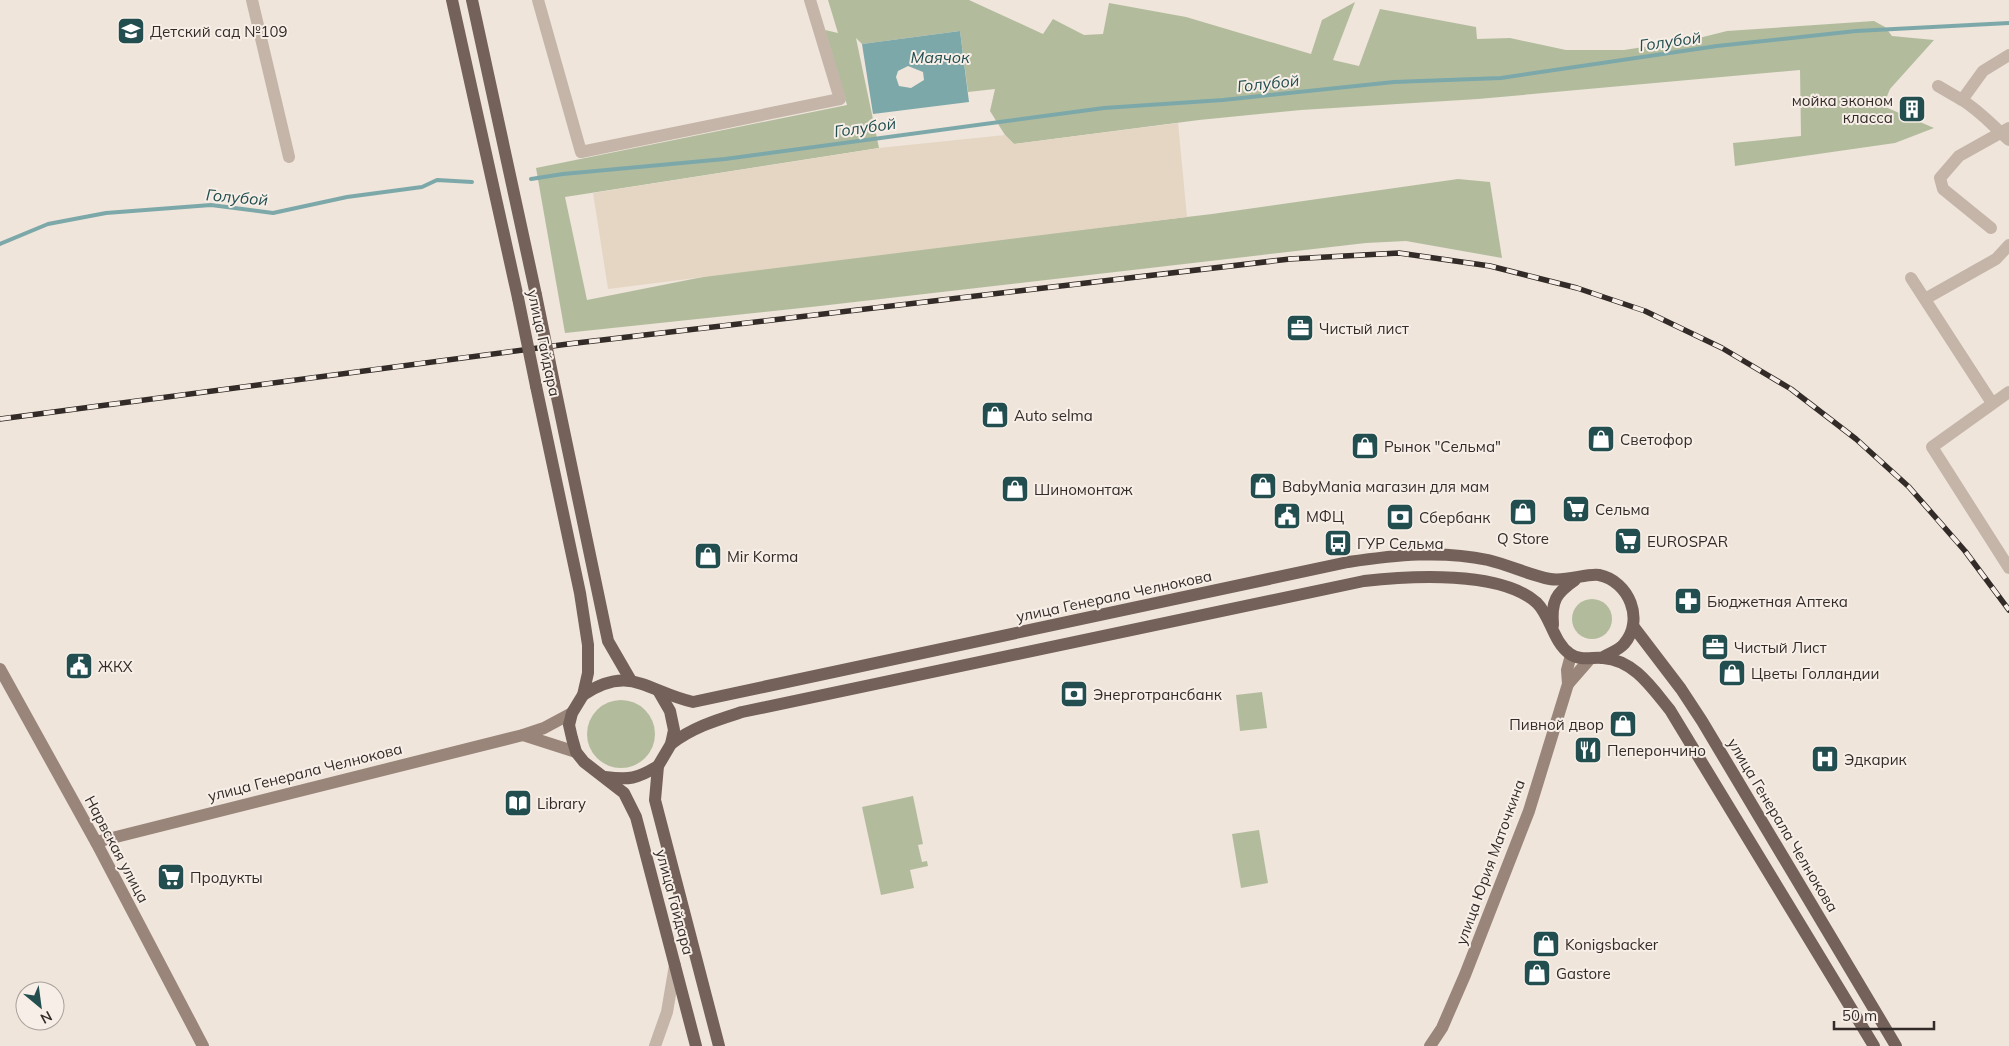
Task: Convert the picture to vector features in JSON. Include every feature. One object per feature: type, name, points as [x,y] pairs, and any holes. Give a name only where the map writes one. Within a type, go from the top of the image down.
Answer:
[{"type":"main road","name":"улица Гайдара","points":[[452,0],[518,298],[580,593],[588,645],[588,673],[583,695],[572,712]]},
{"type":"main road","name":"улица Гайдара","points":[[472,0],[536,294],[608,641],[630,679],[600,684],[583,695]]},
{"type":"main road","name":"улица Генерала Челнокова","points":[[659,692],[693,702],[1348,562],[1416,554],[1446,554],[1487,560],[1557,580],[1599,575],[1620,584],[1629,597],[1634,614],[1633,626],[1702,721],[1896,1046]]},
{"type":"main road","points":[[671,744],[685,733],[699,726],[742,712],[1364,581],[1406,576],[1450,577],[1499,586],[1530,597],[1539,605],[1562,645],[1571,654],[1595,659],[1620,661],[1633,670],[1670,710],[1874,1046]]},
{"type":"main road","points":[[1554,631],[1551,607],[1562,588],[1578,579]]},
{"type":"main road","points":[[1225,609],[1236,601],[1236,594],[1230,588]]},
{"type":"main road","points":[[1595,659],[1624,644],[1633,626]]},
{"type":"main road","name":"улица Юрия Маточкина","points":[[1430,1046],[1442,1028],[1465,975],[1529,810],[1568,684],[1571,654]]},
{"type":"main road","name":"улица Юрия Маточкина","points":[[1568,684],[1595,659]]},
{"type":"main road","name":"Нарвская улица","points":[[0,669],[96,842],[203,1046]]},
{"type":"main road","points":[[630,679],[646,684],[659,692]]},
{"type":"main road","name":"улица Гайдара","points":[[659,692],[670,711],[674,730],[671,744],[658,766],[655,800],[719,1046]]},
{"type":"main road","points":[[572,712],[569,724],[576,752]]},
{"type":"main road","name":"улица Генерала Челнокова","points":[[96,842],[523,735],[544,728],[572,712]]},
{"type":"main road","points":[[523,735],[576,752]]},
{"type":"main road","name":"улица Гайдара","points":[[576,752],[584,762],[624,793],[636,817],[696,1046]]},
{"type":"main road","points":[[605,777],[624,780],[640,777],[658,766]]},
{"type":"street","points":[[252,0],[290,156]]},
{"type":"street","points":[[538,0],[581,152],[840,99],[810,0]]},
{"type":"street","points":[[1962,100],[1983,71],[2009,54]]},
{"type":"street","points":[[1938,86],[1980,112],[2006,133],[1959,156],[1940,178],[1943,189],[1990,228]]},
{"type":"street","points":[[1925,299],[1996,259],[2009,244]]},
{"type":"street","points":[[1911,278],[1992,403]]},
{"type":"street","points":[[2009,392],[1932,447],[2009,568]]},
{"type":"street","points":[[655,1046],[668,1007],[675,962]]},
{"type":"green space","points":[[828,0],[969,0],[1043,34],[1053,19],[1084,35],[1103,34],[1109,3],[1186,17],[1311,54],[1322,20],[1355,2],[1333,60],[1359,66],[1380,9],[1476,27],[1477,39],[1510,38],[1566,50],[1624,50],[1695,39],[1727,31],[1874,21],[1885,27],[1892,36],[1934,40],[1890,89],[1883,106],[1934,128],[1895,143],[1735,166],[1733,143],[1801,136],[1800,70],[1478,99],[1301,110],[1199,120],[1014,144],[1005,135],[990,111],[995,89],[968,92],[960,31],[862,44],[856,38],[879,148],[565,197],[587,300],[738,270],[1212,214],[1458,179],[1490,182],[1502,258],[1406,241],[1366,243],[820,306],[565,333],[536,168],[847,105],[825,30],[838,33]]},
{"type":"green space","points":[[1596,599],[1603,602],[1609,608],[1612,619],[1611,627],[1603,636],[1596,639],[1588,639],[1581,636],[1573,627],[1572,615],[1575,608],[1584,600]]},
{"type":"green space","points":[[1262,692],[1267,728],[1240,731],[1236,695]]},
{"type":"green space","points":[[621,700],[634,702],[645,710],[653,721],[655,734],[653,747],[645,758],[634,766],[621,768],[608,766],[597,758],[589,747],[587,734],[589,721],[597,710],[608,702]]},
{"type":"green space","points":[[913,796],[923,844],[918,845],[922,862],[927,861],[928,866],[910,870],[914,888],[881,895],[862,807]]},
{"type":"green space","points":[[1259,830],[1268,883],[1241,888],[1232,834]]},
{"type":"shaded area","points":[[1178,123],[1187,217],[608,289],[593,193],[879,148],[1005,135],[1014,144]]},
{"type":"water","name":"Маячок","points":[[960,31],[969,102],[873,114],[862,44]],"holes":[[[908,66],[923,72],[924,80],[911,88],[899,86],[896,77],[898,71]]]},
{"type":"waterway","name":"Голубой","points":[[531,179],[563,174],[725,159],[1104,108],[1223,100],[1394,82],[1501,78],[1717,46],[1856,31],[2009,23]]},
{"type":"waterway","name":"Голубой","points":[[0,244],[48,224],[106,213],[211,205],[273,213],[347,197],[422,187],[437,180],[472,182]]},
{"type":"railway","points":[[0,419],[568,344],[1290,259],[1399,253],[1490,266],[1577,288],[1645,311],[1722,348],[1791,389],[1856,439],[1909,487],[1965,551],[2009,610]]},
{"type":"place","name":"Детский сад №109","points":[[131,31]]},
{"type":"place","name":"мойка эконом класса","points":[[1912,109]]},
{"type":"place","name":"Чистый лист","points":[[1300,328]]},
{"type":"place","name":"Auto selma","points":[[995,415]]},
{"type":"place","name":"Светофор","points":[[1601,439]]},
{"type":"place","name":"Рынок \"Сельма\"","points":[[1365,446]]},
{"type":"place","name":"BabyMаnia магазин для мам","points":[[1263,486]]},
{"type":"place","name":"Шиномонтаж","points":[[1015,489]]},
{"type":"place","name":"Сельма","points":[[1576,509]]},
{"type":"place","name":"Q Store","points":[[1523,512]]},
{"type":"place","name":"МФЦ","points":[[1287,516]]},
{"type":"place","name":"Сбербанк","points":[[1400,517]]},
{"type":"place","name":"EUROSPAR","points":[[1628,541]]},
{"type":"place","name":"ГУР Сельма","points":[[1338,543]]},
{"type":"place","name":"Mir Korma","points":[[708,556]]},
{"type":"place","name":"Бюджетная Аптека","points":[[1688,601]]},
{"type":"place","name":"Чистый Лист","points":[[1715,647]]},
{"type":"place","name":"ЖКХ","points":[[79,666]]},
{"type":"place","name":"Цветы Голландии","points":[[1732,673]]},
{"type":"place","name":"Энерготрансбанк","points":[[1074,694]]},
{"type":"place","name":"Пивной двор","points":[[1623,724]]},
{"type":"place","name":"Пеперончино","points":[[1588,750]]},
{"type":"place","name":"Эдкарик","points":[[1825,759]]},
{"type":"place","name":"Library","points":[[518,803]]},
{"type":"place","name":"Продукты","points":[[171,877]]},
{"type":"place","name":"Konigsbacker","points":[[1546,944]]},
{"type":"place","name":"Gastore","points":[[1537,973]]}]
